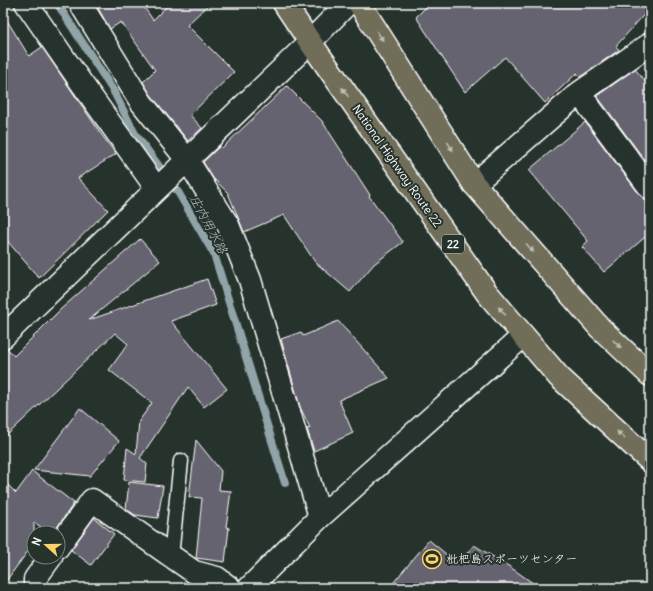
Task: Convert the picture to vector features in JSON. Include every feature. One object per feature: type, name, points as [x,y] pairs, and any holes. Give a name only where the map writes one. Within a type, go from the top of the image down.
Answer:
[{"type":"highway","name":"National Highway Route 22","points":[[284,3],[487,293],[559,377],[650,461]]},
{"type":"highway","points":[[359,3],[474,184],[600,328],[650,375]]},
{"type":"street","points":[[26,3],[80,81],[158,188]]},
{"type":"street","points":[[80,3],[141,102],[228,225],[250,280],[320,517]]},
{"type":"street","points":[[3,337],[310,42],[348,3]]},
{"type":"street","points":[[474,184],[579,92],[650,44]]},
{"type":"street","points":[[579,92],[650,188]]},
{"type":"street","points":[[249,588],[320,517],[523,336]]},
{"type":"street","points":[[66,536],[92,500],[194,572],[217,578],[230,588]]},
{"type":"street","points":[[35,588],[35,579],[45,565]]},
{"type":"lane","points":[[171,556],[181,461]]},
{"type":"building","points":[[95,3],[150,3],[144,7],[153,20],[170,3],[210,3],[187,25],[234,72],[190,115],[202,128],[188,141],[151,95],[143,82],[155,70],[121,22],[110,29]]},
{"type":"building","points":[[430,3],[650,3],[650,8],[616,46],[619,50],[580,77],[577,73],[545,103],[505,57],[465,92],[416,17]]},
{"type":"building","points":[[3,14],[29,56],[42,47],[116,154],[78,178],[108,210],[39,278],[3,236]]},
{"type":"building","points":[[635,69],[650,87],[650,167],[597,96]]},
{"type":"building","points":[[287,86],[322,121],[370,195],[369,196],[403,242],[374,264],[350,292],[315,262],[284,215],[244,232],[228,193],[213,178],[203,162],[220,146],[222,148]]},
{"type":"building","points":[[585,122],[640,195],[645,199],[650,200],[650,233],[604,272],[582,247],[588,241],[529,170]]},
{"type":"building","points":[[140,239],[160,261],[89,320],[207,279],[216,305],[171,321],[227,389],[204,407],[188,387],[140,458],[147,464],[145,482],[124,480],[127,448],[136,454],[139,421],[152,403],[109,370],[128,344],[115,333],[3,439],[3,349],[7,348],[14,356],[61,309]]},
{"type":"building","points":[[338,321],[389,378],[339,400],[353,433],[314,451],[307,429],[310,428],[300,407],[281,339],[301,332],[303,336]]},
{"type":"building","points":[[80,408],[119,441],[90,476],[34,470]]},
{"type":"building","points":[[196,440],[221,471],[219,490],[231,491],[226,527],[229,528],[225,562],[196,558],[202,498],[189,497]]},
{"type":"building","points":[[32,471],[74,503],[59,525],[38,525],[34,522],[34,525],[26,525],[26,554],[3,585],[3,480],[16,493]]},
{"type":"building","points":[[129,482],[163,486],[158,518],[135,515],[126,509]]},
{"type":"building","points":[[94,518],[114,534],[91,565],[71,550]]},
{"type":"building","name":"枇杷島スポーツセンター","points":[[429,540],[458,564],[474,545],[510,567],[540,588],[389,588]]},
{"type":"waterway","name":"庄内用水路","points":[[57,3],[114,92],[135,134],[178,192],[214,254],[285,483]]},
{"type":"place","name":"枇杷島スポーツセンター","points":[[432,559]]}]
